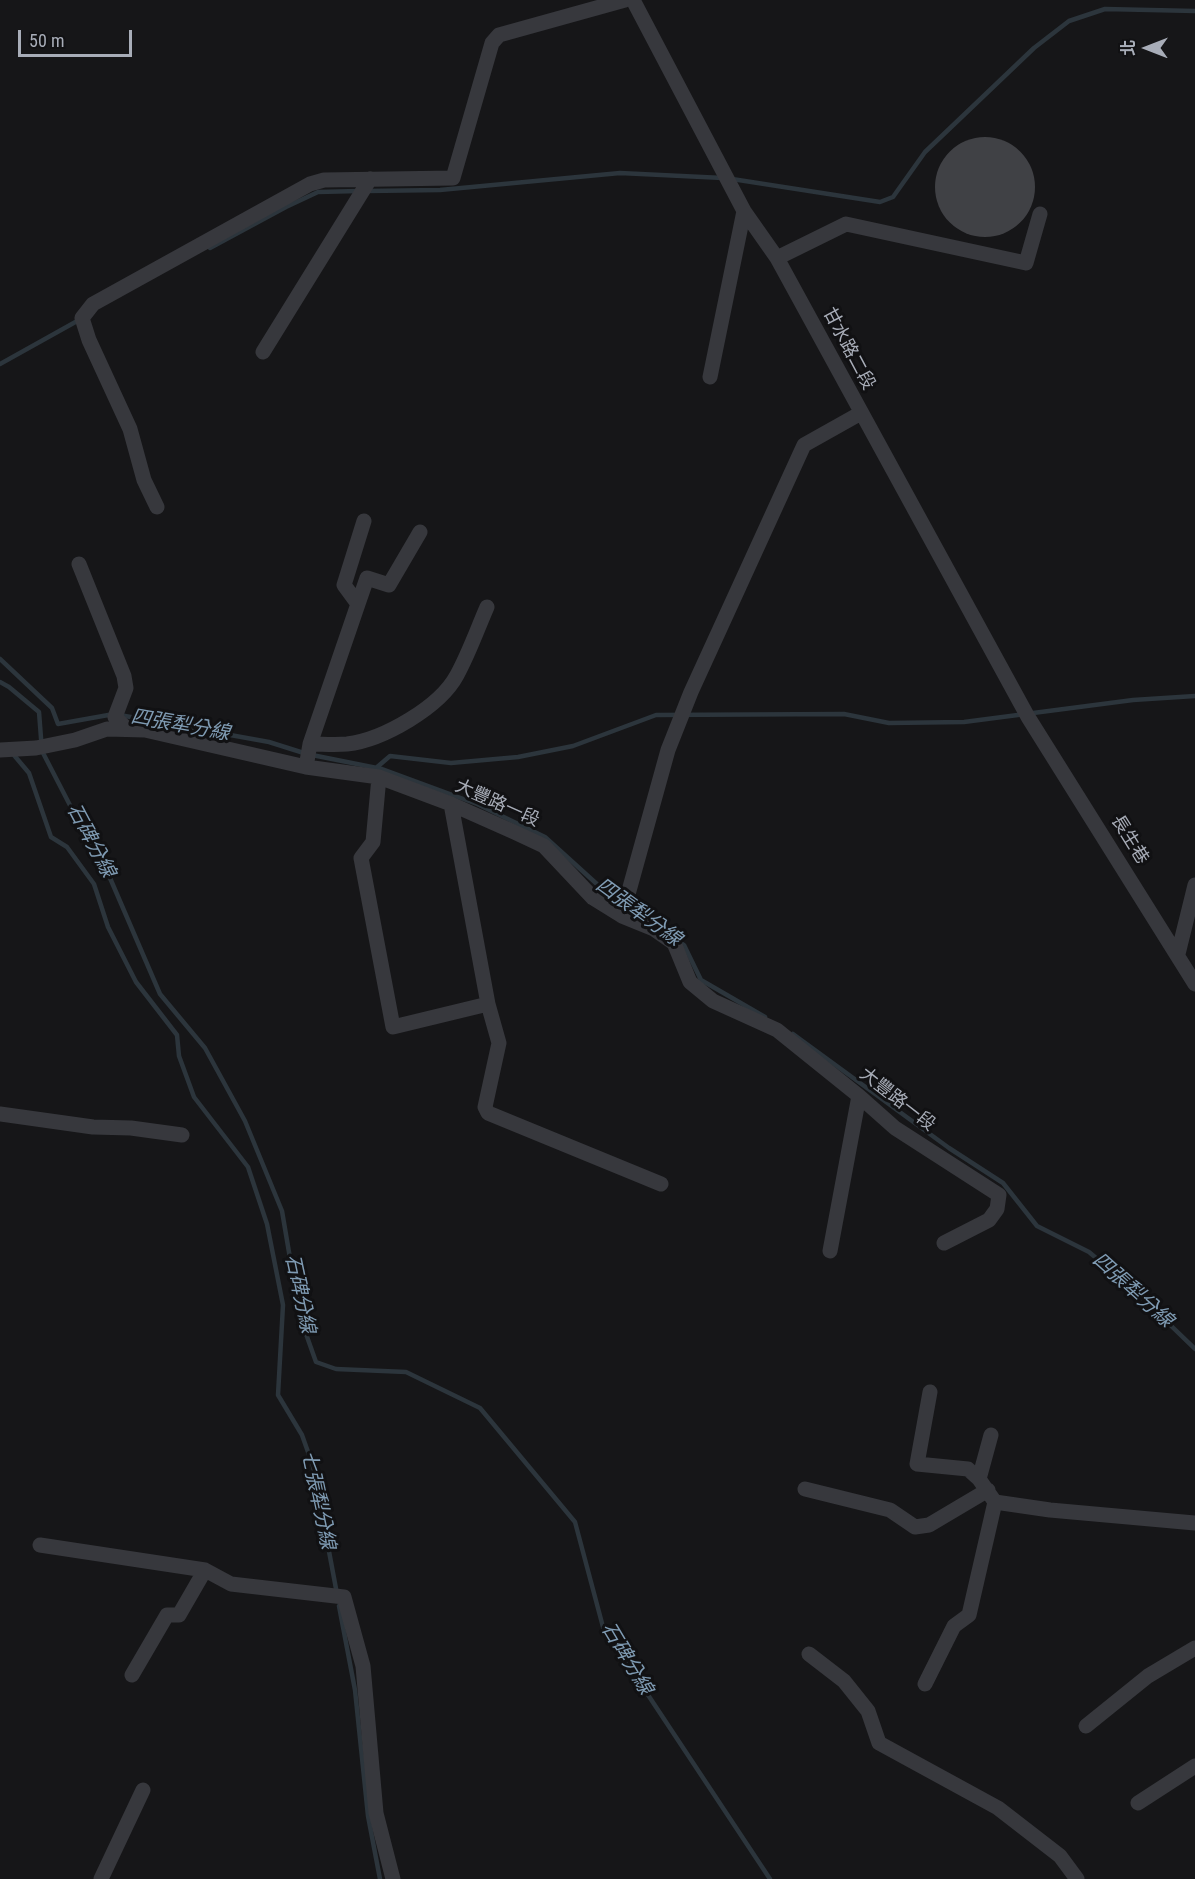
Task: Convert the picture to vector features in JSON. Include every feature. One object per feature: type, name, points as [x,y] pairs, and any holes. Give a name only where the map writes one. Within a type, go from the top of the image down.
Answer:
[{"type":"street","points":[[157,507],[144,480],[130,429],[89,340],[82,318],[93,304],[310,184],[324,180],[453,178],[492,43],[499,35],[625,0]]},
{"type":"street","name":"甘水路二段","points":[[633,0],[744,211],[777,258],[1028,717]]},
{"type":"street","points":[[263,352],[370,179]]},
{"type":"street","points":[[710,377],[744,211]]},
{"type":"street","points":[[777,258],[846,224],[1026,263],[1040,214]]},
{"type":"street","points":[[622,915],[668,750],[690,692],[804,445],[861,413]]},
{"type":"street","points":[[358,604],[344,585],[364,521]]},
{"type":"street","points":[[306,767],[310,744],[367,578],[389,585],[420,532]]},
{"type":"street","points":[[79,564],[124,676],[126,688],[115,717],[126,728]]},
{"type":"street","points":[[310,744],[348,744],[380,735],[439,698],[456,676],[487,607]]},
{"type":"street","name":"長生巷","points":[[1028,717],[1195,984]]},
{"type":"street","name":"大豐路一段","points":[[0,750],[36,748],[75,740],[107,729],[145,730],[306,767],[379,777],[451,804],[544,846],[593,897],[622,915],[654,929],[674,943],[690,982],[713,1001],[777,1030],[895,1128],[999,1195],[997,1209],[989,1220],[944,1243]]},
{"type":"street","points":[[379,777],[373,842],[361,858],[393,1027],[488,1004]]},
{"type":"street","points":[[451,804],[488,1004],[499,1043],[485,1107],[488,1113],[661,1184]]},
{"type":"street","points":[[1178,954],[1195,885]]},
{"type":"street","points":[[830,1251],[859,1096]]},
{"type":"street","points":[[0,1114],[93,1127],[131,1128],[182,1135]]},
{"type":"street","points":[[930,1392],[917,1464],[968,1469],[987,1490],[1050,1510],[1195,1523]]},
{"type":"street","points":[[925,1684],[954,1626],[969,1615],[987,1490],[990,1435]]},
{"type":"street","points":[[805,1489],[890,1510],[915,1527],[929,1525],[987,1490]]},
{"type":"street","points":[[40,1545],[205,1570],[231,1584],[344,1597],[363,1666],[376,1813],[393,1879]]},
{"type":"street","points":[[132,1674],[167,1615],[179,1615],[205,1570]]},
{"type":"street","points":[[1086,1726],[1148,1676],[1195,1648]]},
{"type":"street","points":[[809,1654],[844,1681],[868,1711],[879,1743],[998,1808],[1060,1856],[1077,1879]]},
{"type":"street","points":[[1138,1803],[1195,1766]]},
{"type":"street","points":[[101,1879],[143,1790]]},
{"type":"building","points":[[985,137],[1013,145],[1027,159],[1035,187],[1027,215],[1013,229],[985,237],[957,229],[943,215],[935,187],[943,159],[957,145]]},
{"type":"waterway","points":[[732,179],[880,202],[893,197],[925,152],[1034,48],[1069,21],[1105,9],[1195,11]]},
{"type":"waterway","points":[[367,191],[440,190],[620,173],[723,178]]},
{"type":"waterway","points":[[210,248],[318,192],[358,191]]},
{"type":"waterway","points":[[0,364],[79,320]]},
{"type":"waterway","name":"四張犁分線","points":[[0,659],[52,708],[58,724],[114,714],[269,742],[307,754],[382,769],[477,804],[545,837],[609,895],[621,903]]},
{"type":"waterway","name":"石碑分線","points":[[0,682],[39,712],[42,751],[107,871],[160,994],[205,1048],[245,1121],[282,1211],[300,1317],[316,1362],[336,1369],[406,1372],[480,1408],[575,1522],[603,1627],[770,1879]]},
{"type":"waterway","points":[[376,768],[390,756],[451,763],[518,757],[573,746],[656,715],[844,714],[889,723],[964,722],[1133,700],[1195,696]]},
{"type":"waterway","name":"七張犁分線","points":[[13,754],[29,773],[51,837],[67,847],[94,884],[108,927],[136,982],[177,1035],[179,1056],[194,1097],[248,1167],[267,1224],[283,1305],[278,1395],[302,1435],[313,1466],[337,1594]]},
{"type":"waterway","name":"四張犁分線","points":[[678,941],[684,945],[701,980],[765,1017]]},
{"type":"waterway","name":"四張犁分線","points":[[793,1034],[949,1148],[1003,1183],[1037,1226],[1089,1252],[1135,1291],[1195,1349]]},
{"type":"waterway","name":"七張犁分線","points":[[339,1606],[355,1690],[368,1816],[380,1879]]}]
